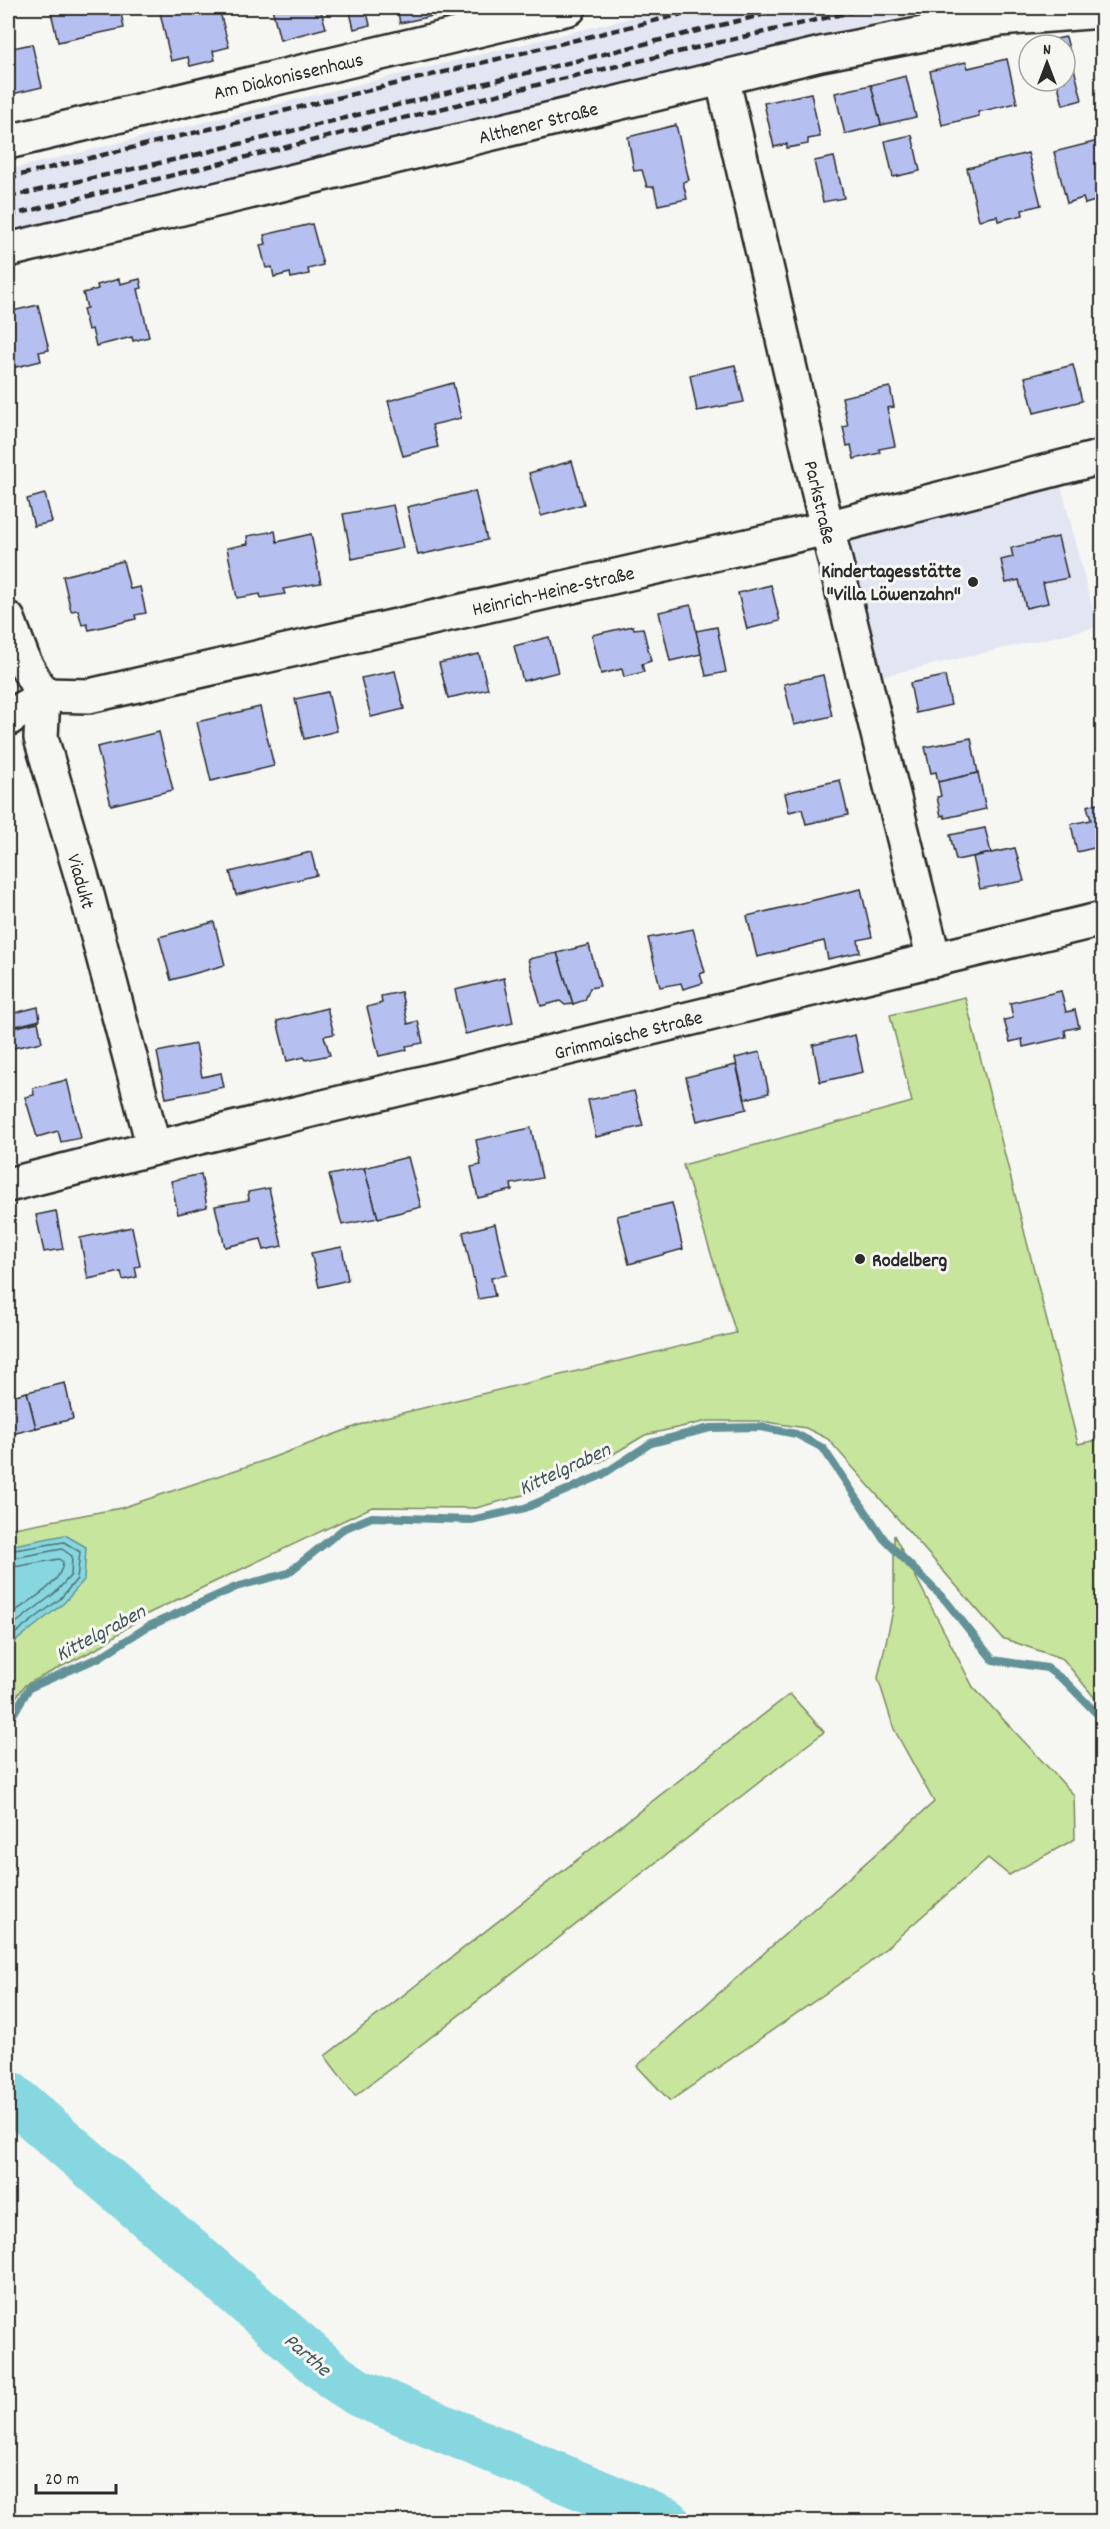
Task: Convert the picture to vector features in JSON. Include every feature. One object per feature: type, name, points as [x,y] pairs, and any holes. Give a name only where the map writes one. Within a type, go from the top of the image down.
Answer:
[{"type":"street","name":"Am Diakonissenhaus","points":[[8,142],[568,8]]},
{"type":"street","name":"Althener Straße","points":[[8,250],[821,54],[1000,19],[1088,12]]},
{"type":"street","name":"Parkstraße","points":[[722,77],[827,528],[934,960]]},
{"type":"street","name":"Heinrich-Heine-Straße","points":[[43,695],[88,696],[827,528],[1102,457]]},
{"type":"street","points":[[8,619],[24,662],[43,695],[8,719]]},
{"type":"street","name":"Viadukt","points":[[43,695],[41,738],[87,895],[153,1148]]},
{"type":"street","name":"Grimmaische Straße","points":[[8,1185],[153,1148],[1102,920]]},
{"type":"shaded area","points":[[671,8],[936,8],[8,234],[8,170]]},
{"type":"shaded area","name":"Kindertagesstätte \"Villa Löwenzahn\"","points":[[1061,485],[1097,627],[882,676],[849,537]]},
{"type":"green space","points":[[965,997],[1078,1444],[1102,1439],[1102,1707],[1063,1659],[1002,1638],[828,1439],[806,1428],[760,1421],[708,1421],[645,1435],[600,1462],[523,1495],[476,1508],[372,1507],[145,1615],[98,1648],[25,1685],[8,1708],[8,1529],[121,1508],[263,1461],[373,1420],[736,1333],[683,1165],[912,1102],[890,1015]]},
{"type":"green space","points":[[894,1535],[973,1687],[1074,1795],[1075,1839],[1009,1875],[988,1858],[868,1964],[670,2101],[637,2066],[934,1802],[894,1729],[878,1678],[894,1606]]},
{"type":"green space","points":[[790,1694],[824,1732],[355,2096],[325,2056]]},
{"type":"water","points":[[65,1535],[86,1547],[84,1580],[64,1603],[8,1647],[8,1546]]},
{"type":"building","points":[[50,8],[120,8],[124,28],[58,42]]},
{"type":"building","points":[[159,8],[219,8],[229,47],[213,51],[215,60],[190,66],[188,57],[171,61]]},
{"type":"building","points":[[272,8],[320,8],[326,28],[280,40]]},
{"type":"building","points":[[349,8],[366,8],[370,25],[354,29]]},
{"type":"building","points":[[397,8],[441,8],[442,14],[400,23]]},
{"type":"building","points":[[32,44],[42,87],[8,95],[8,49]]},
{"type":"building","points":[[1007,59],[1017,103],[978,112],[979,116],[942,125],[930,71],[966,62],[968,68]]},
{"type":"building","points":[[906,76],[916,117],[881,125],[871,85]]},
{"type":"building","points":[[1077,80],[1082,100],[1063,105],[1060,93],[1077,93]]},
{"type":"building","points":[[871,85],[881,125],[845,134],[835,93]]},
{"type":"building","points":[[811,93],[820,137],[808,139],[808,144],[787,148],[787,144],[774,147],[764,103]]},
{"type":"building","points":[[676,125],[689,180],[683,182],[687,199],[658,205],[654,187],[647,187],[642,170],[634,171],[628,137]]},
{"type":"building","points":[[912,135],[920,171],[893,177],[885,141]]},
{"type":"building","points":[[1102,140],[1102,199],[1085,204],[1083,198],[1067,203],[1054,152]]},
{"type":"building","points":[[1028,153],[1041,205],[1022,210],[1023,215],[998,221],[997,216],[979,220],[967,168]]},
{"type":"building","points":[[834,157],[844,198],[823,202],[814,161]]},
{"type":"building","points":[[312,224],[323,265],[308,269],[309,274],[291,278],[290,273],[274,277],[272,267],[266,268],[260,245],[266,244],[264,235]]},
{"type":"building","points":[[119,279],[120,284],[140,279],[142,288],[138,289],[149,337],[133,341],[132,337],[96,346],[92,329],[88,330],[83,309],[87,308],[83,293],[98,289],[97,285]]},
{"type":"building","points":[[38,305],[49,350],[39,352],[41,361],[12,368],[10,360],[8,361],[8,312]]},
{"type":"building","points":[[735,365],[744,402],[697,411],[690,375]]},
{"type":"building","points":[[1073,365],[1082,401],[1034,413],[1025,377]]},
{"type":"building","points":[[453,383],[461,418],[432,425],[438,447],[403,456],[388,401]]},
{"type":"building","points":[[890,387],[894,407],[887,408],[895,446],[879,449],[880,453],[854,459],[851,445],[847,446],[843,427],[848,426],[842,397]]},
{"type":"building","points":[[572,461],[584,504],[541,516],[529,473]]},
{"type":"building","points":[[475,491],[487,540],[418,555],[407,507]]},
{"type":"building","points":[[45,494],[52,522],[34,526],[27,499]]},
{"type":"building","points":[[393,505],[403,548],[352,559],[343,514]]},
{"type":"building","points":[[275,531],[277,542],[311,534],[321,583],[283,589],[285,594],[261,598],[260,594],[237,598],[227,548],[248,544],[247,536]]},
{"type":"building","name":"Kindertagesstätte \"Villa Löwenzahn\"","points":[[1058,537],[1068,578],[1043,583],[1048,603],[1026,608],[1019,580],[1006,583],[1001,560],[1013,557],[1011,548]]},
{"type":"building","points":[[123,561],[130,589],[140,587],[146,613],[135,615],[136,619],[89,630],[87,624],[82,625],[78,610],[71,611],[63,576]]},
{"type":"building","points":[[771,585],[780,621],[747,629],[738,593]]},
{"type":"building","points":[[691,605],[701,654],[670,661],[659,612]]},
{"type":"building","points":[[633,626],[634,629],[643,628],[651,661],[642,664],[644,672],[624,677],[622,669],[601,674],[592,635]]},
{"type":"building","points":[[717,627],[726,672],[706,676],[696,631]]},
{"type":"building","points":[[549,637],[558,672],[523,681],[514,646]]},
{"type":"building","points":[[479,654],[488,689],[448,698],[439,663]]},
{"type":"building","points":[[395,671],[404,709],[371,717],[361,678]]},
{"type":"building","points":[[823,675],[832,716],[794,725],[784,684]]},
{"type":"building","points":[[945,676],[951,705],[916,713],[910,683]]},
{"type":"building","points":[[328,692],[337,731],[304,739],[295,699]]},
{"type":"building","points":[[260,707],[274,766],[211,781],[197,722]]},
{"type":"building","points":[[159,732],[173,790],[111,805],[97,747]]},
{"type":"building","points":[[971,738],[978,773],[938,782],[936,772],[931,773],[925,747]]},
{"type":"building","points":[[978,773],[986,809],[945,818],[944,815],[941,816],[937,797],[941,796],[938,782]]},
{"type":"building","points":[[840,780],[848,815],[806,824],[802,809],[789,812],[785,793]]},
{"type":"building","points":[[1102,802],[1102,846],[1077,852],[1071,824],[1091,820],[1087,806]]},
{"type":"building","points":[[985,828],[991,853],[956,860],[950,835]]},
{"type":"building","points":[[1015,848],[1024,881],[980,889],[973,857]]},
{"type":"building","points":[[311,852],[317,875],[236,895],[230,872]]},
{"type":"building","points":[[861,889],[872,937],[858,940],[860,952],[828,959],[824,941],[757,957],[747,916]]},
{"type":"building","points":[[214,922],[225,965],[171,980],[159,937]]},
{"type":"building","points":[[693,929],[705,972],[700,974],[703,983],[683,989],[681,983],[660,987],[648,938]]},
{"type":"building","points":[[589,945],[600,986],[590,988],[585,1000],[573,1004],[557,953]]},
{"type":"building","points":[[557,953],[573,1004],[565,1005],[560,1001],[541,1006],[528,959]]},
{"type":"building","points":[[504,978],[513,1023],[465,1034],[455,990]]},
{"type":"building","points":[[1061,991],[1066,1012],[1075,1010],[1079,1027],[1065,1030],[1066,1037],[1023,1047],[1022,1039],[1010,1042],[1004,1020],[1013,1018],[1010,1003]]},
{"type":"building","points":[[401,992],[408,1024],[418,1021],[423,1043],[406,1046],[407,1050],[379,1056],[367,1007],[382,1003],[381,996]]},
{"type":"building","points":[[38,1007],[40,1020],[12,1027],[10,1014]]},
{"type":"building","points":[[327,1008],[334,1034],[324,1036],[330,1055],[287,1061],[277,1021]]},
{"type":"building","points":[[38,1022],[42,1042],[8,1049],[8,1029]]},
{"type":"building","points":[[855,1035],[863,1072],[820,1082],[813,1045]]},
{"type":"building","points":[[196,1044],[202,1077],[221,1073],[224,1087],[166,1098],[157,1052]]},
{"type":"building","points":[[760,1052],[769,1093],[745,1099],[735,1058]]},
{"type":"building","points":[[736,1065],[747,1109],[697,1121],[686,1077]]},
{"type":"building","points":[[67,1080],[81,1138],[61,1142],[58,1131],[37,1137],[25,1097],[34,1095],[33,1088]]},
{"type":"building","points":[[634,1091],[643,1126],[596,1137],[588,1100]]},
{"type":"building","points":[[531,1128],[542,1178],[511,1184],[512,1190],[478,1198],[471,1167],[481,1165],[476,1140]]},
{"type":"building","points":[[408,1157],[421,1207],[378,1218],[364,1168]]},
{"type":"building","points":[[364,1168],[378,1218],[342,1225],[329,1175]]},
{"type":"building","points":[[201,1174],[207,1207],[178,1214],[171,1181]]},
{"type":"building","points":[[269,1188],[282,1246],[264,1250],[261,1239],[225,1247],[215,1206],[249,1200],[248,1192]]},
{"type":"building","points":[[672,1203],[683,1249],[629,1264],[617,1216]]},
{"type":"building","points":[[56,1211],[63,1249],[44,1252],[36,1215]]},
{"type":"building","points":[[495,1224],[507,1275],[491,1278],[495,1296],[478,1299],[463,1232]]},
{"type":"building","points":[[132,1227],[140,1266],[135,1267],[137,1277],[123,1280],[121,1272],[88,1279],[80,1238]]},
{"type":"building","points":[[342,1247],[348,1280],[319,1287],[311,1253]]},
{"type":"building","points":[[65,1383],[73,1419],[36,1428],[27,1392]]},
{"type":"building","points":[[27,1392],[36,1428],[8,1435],[8,1397]]},
{"type":"waterway","name":"Kittelgraben","points":[[8,1723],[29,1688],[100,1657],[147,1627],[236,1587],[288,1573],[343,1529],[372,1517],[471,1520],[525,1508],[602,1475],[651,1443],[710,1428],[761,1427],[796,1434],[823,1448],[884,1539],[946,1601],[993,1660],[1047,1668],[1066,1682],[1102,1719]]},
{"type":"waterway","name":"Parthe","points":[[8,2094],[336,2378],[359,2393],[667,2522]]},
{"type":"railway","points":[[8,178],[707,8]]},
{"type":"railway","points":[[195,155],[790,8]]},
{"type":"railway","points":[[8,216],[557,80],[868,8]]},
{"type":"railway","points":[[8,197],[204,153]]},
{"type":"place","name":"Kindertagesstätte \"Villa Löwenzahn\"","points":[[973,582]]},
{"type":"place","name":"Rodelberg","points":[[860,1259]]}]
